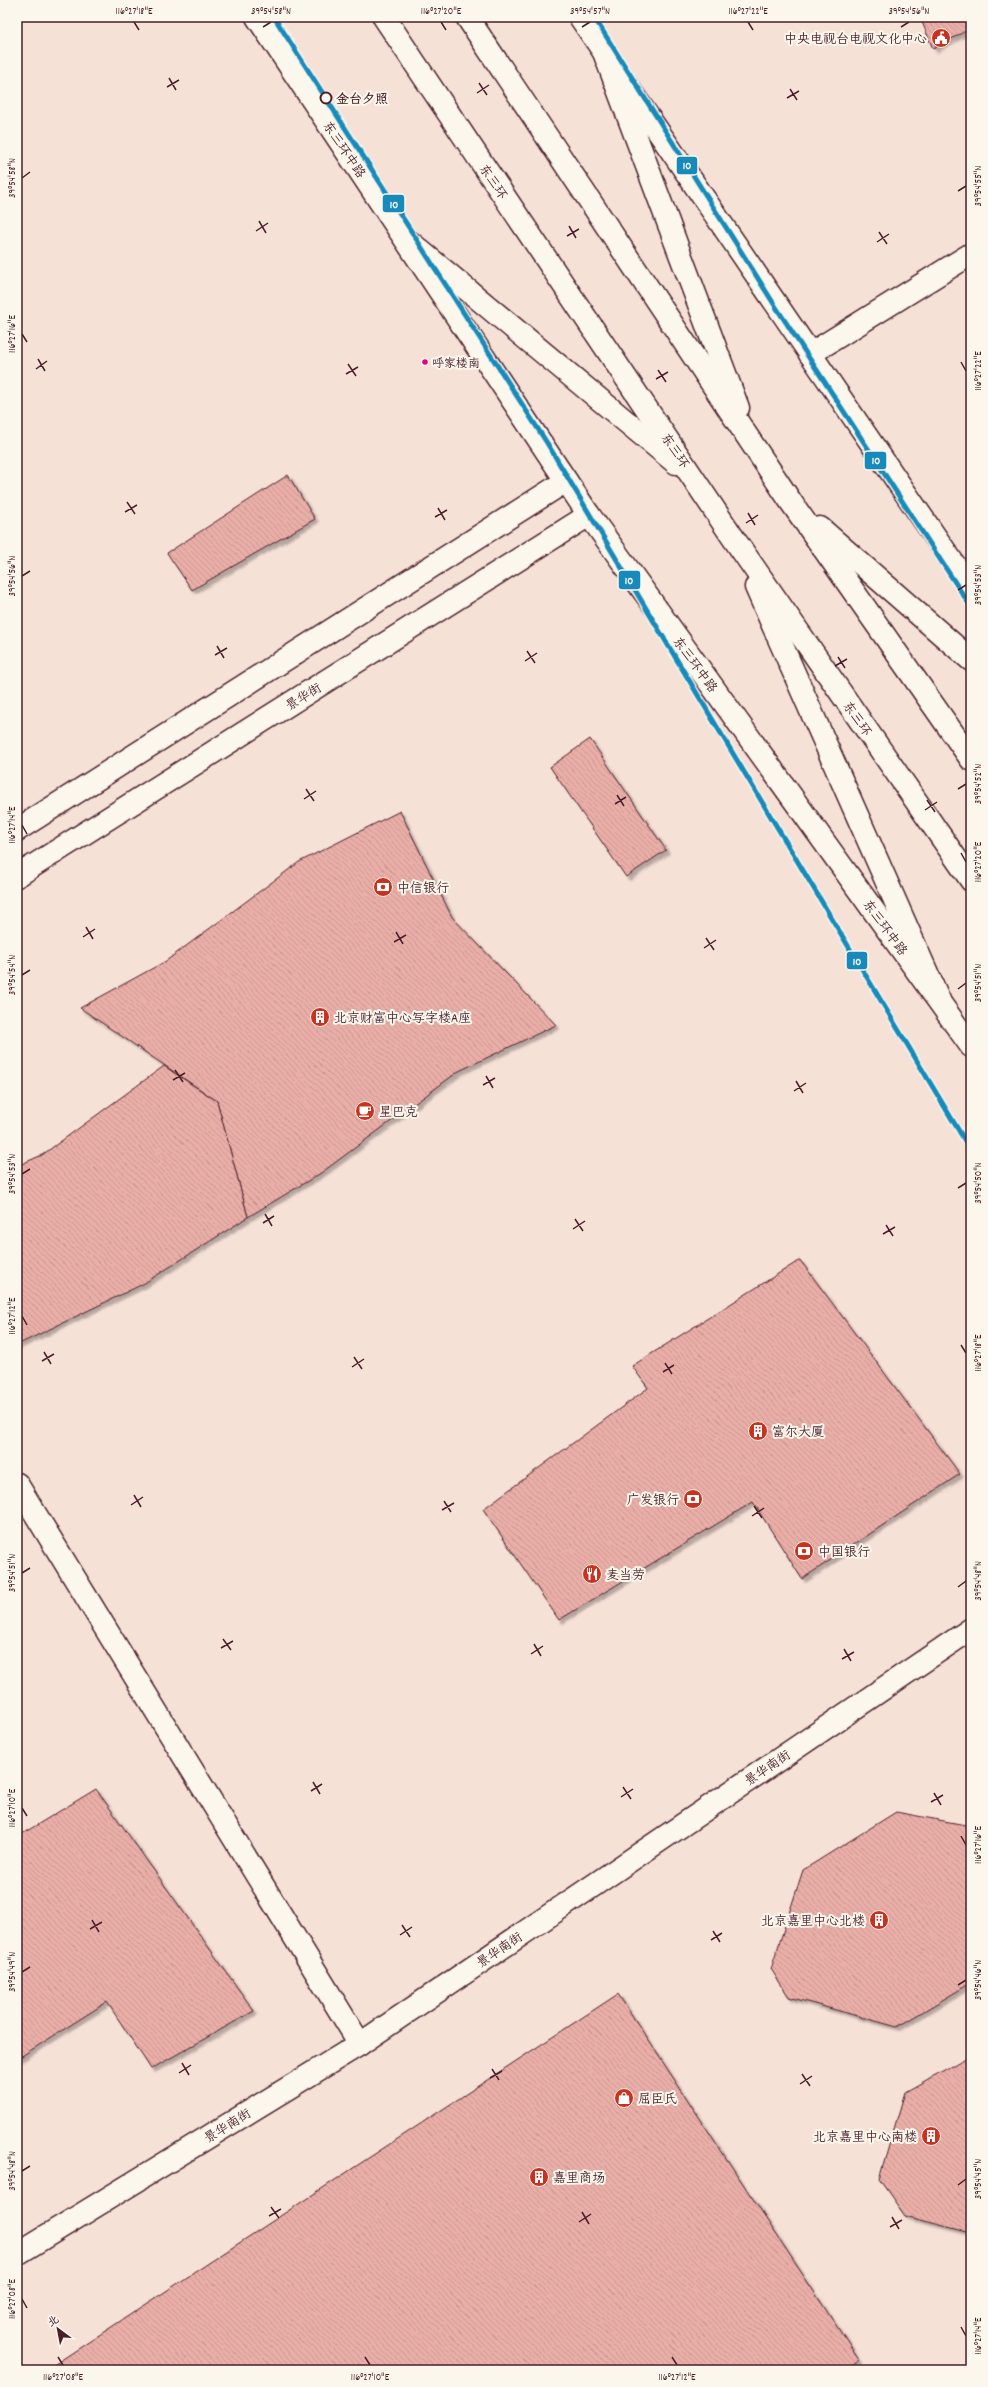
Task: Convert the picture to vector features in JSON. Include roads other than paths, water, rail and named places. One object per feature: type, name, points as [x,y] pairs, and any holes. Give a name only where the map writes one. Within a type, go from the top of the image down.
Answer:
[{"type":"main road","name":"东三环中路","points":[[257,17],[589,515],[971,1046]]},
{"type":"main road","name":"东三环","points":[[384,17],[695,478],[734,539],[971,880]]},
{"type":"main road","points":[[467,17],[791,502],[971,759]]},
{"type":"main road","points":[[580,17],[971,589]]},
{"type":"main road","points":[[604,52],[752,444]]},
{"type":"main road","points":[[404,238],[695,478]]},
{"type":"main road","points":[[810,354],[971,254]]},
{"type":"main road","points":[[17,830],[566,481]]},
{"type":"main road","points":[[791,502],[886,588],[971,660]]},
{"type":"main road","name":"景华街","points":[[17,876],[589,515]]},
{"type":"main road","points":[[734,539],[939,1000]]},
{"type":"main road","points":[[17,1484],[353,2048]]},
{"type":"main road","points":[[17,1513],[353,2048]]},
{"type":"main road","name":"景华南街","points":[[17,2254],[353,2048],[971,1629]]},
{"type":"place","name":"中央电视台电视文化中心","points":[[941,38]]},
{"type":"place","name":"金台夕照","points":[[326,98]]},
{"type":"place","name":"呼家楼南","points":[[425,362]]},
{"type":"place","name":"中信银行","points":[[383,887]]},
{"type":"place","name":"北京财富中心写字楼A座","points":[[320,1017]]},
{"type":"place","name":"星巴克","points":[[365,1111]]},
{"type":"place","name":"富尔大厦","points":[[758,1431]]},
{"type":"place","name":"广发银行","points":[[693,1499]]},
{"type":"place","name":"中国银行","points":[[804,1551]]},
{"type":"place","name":"麦当劳","points":[[592,1574]]},
{"type":"place","name":"北京嘉里中心北楼","points":[[879,1920]]},
{"type":"place","name":"屈臣氏","points":[[624,2098]]},
{"type":"place","name":"北京嘉里中心南楼","points":[[931,2136]]},
{"type":"place","name":"嘉里商场","points":[[539,2177]]}]
